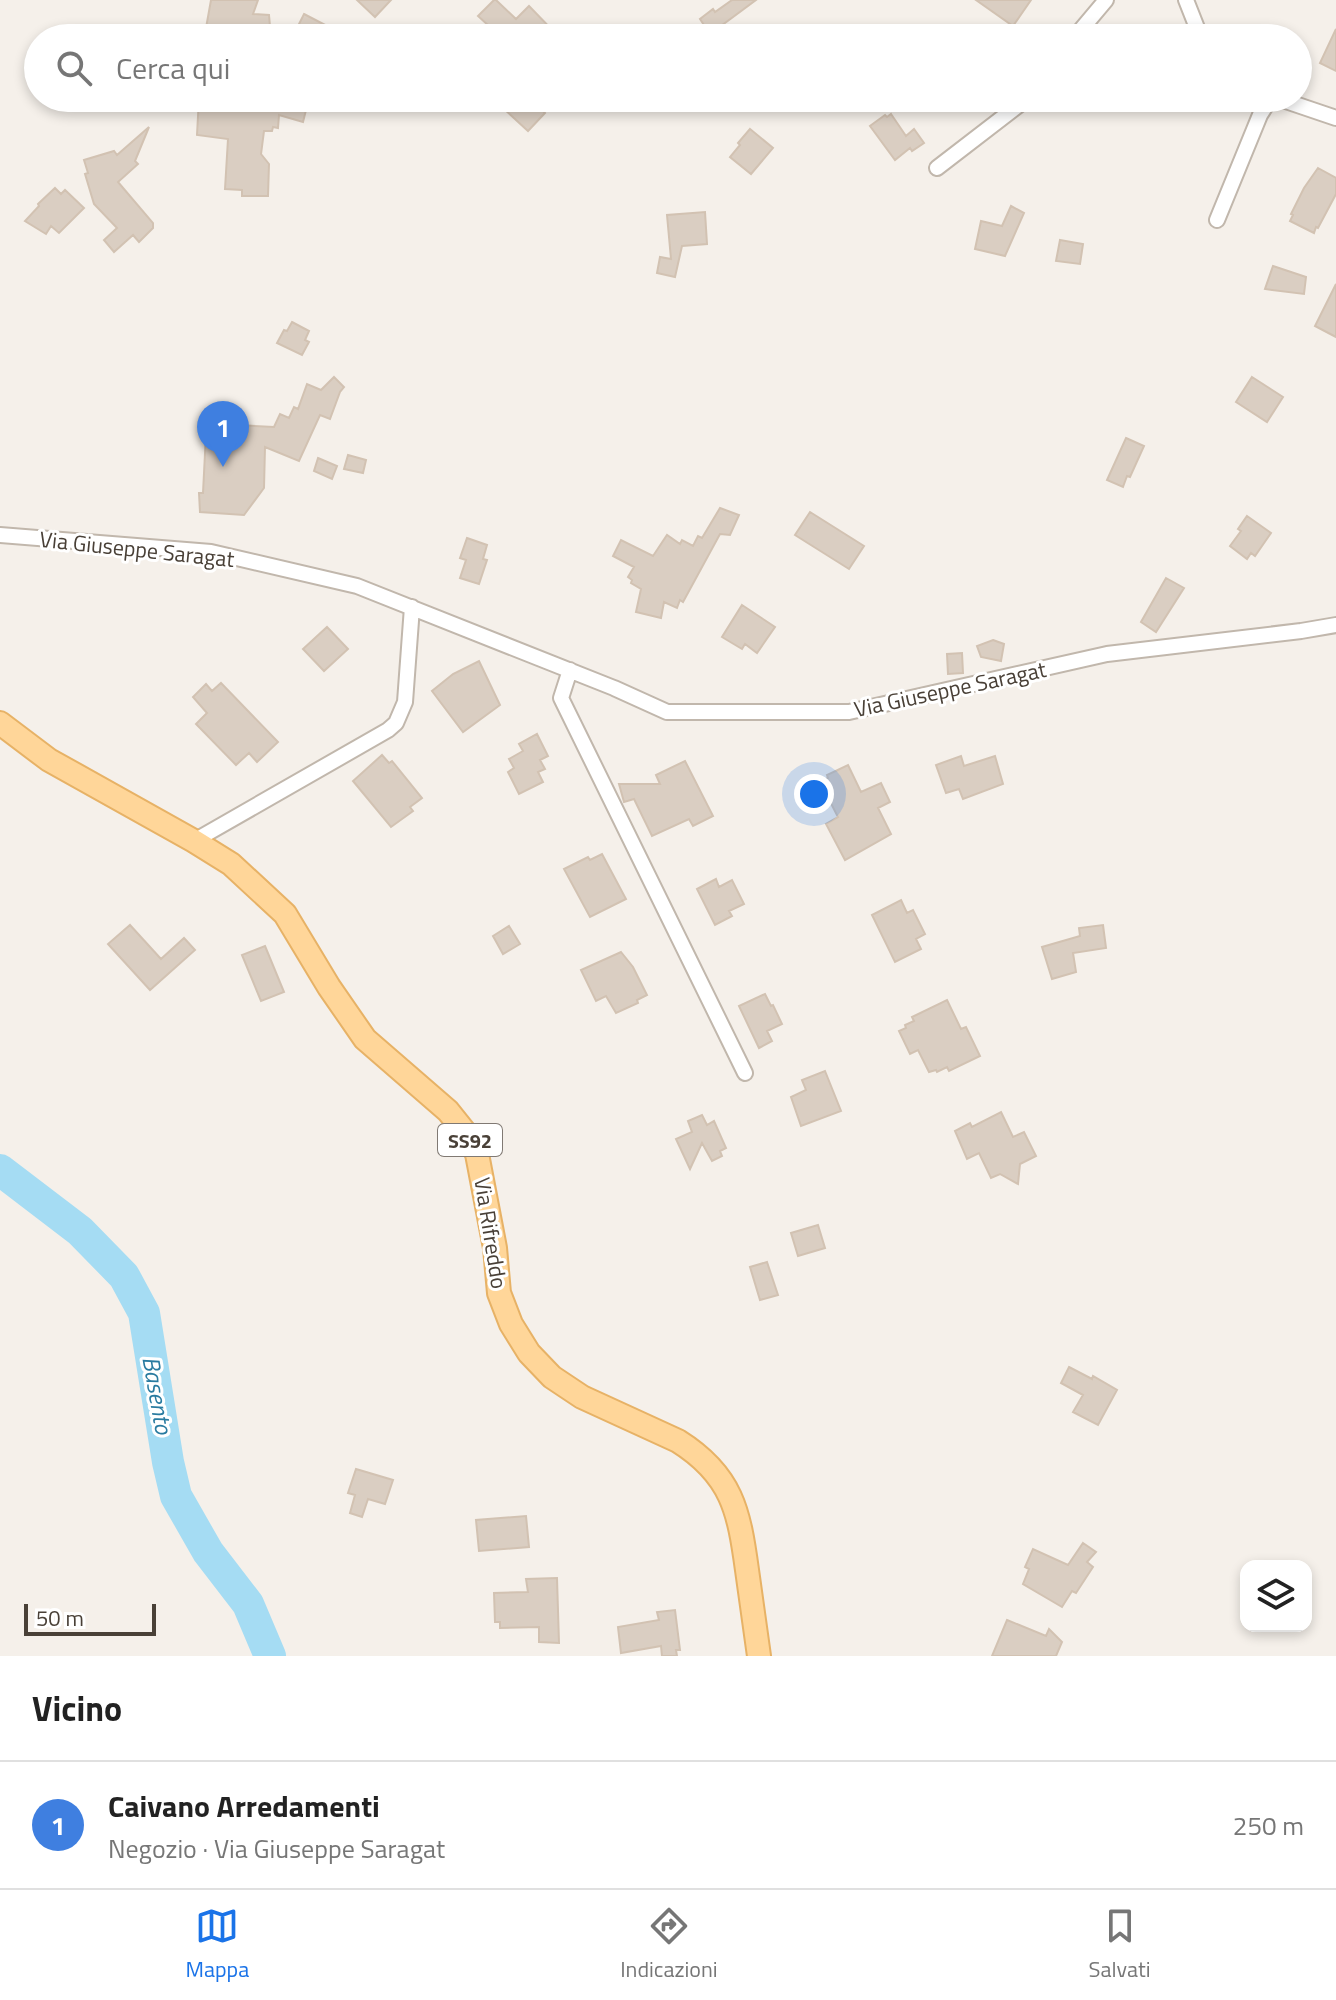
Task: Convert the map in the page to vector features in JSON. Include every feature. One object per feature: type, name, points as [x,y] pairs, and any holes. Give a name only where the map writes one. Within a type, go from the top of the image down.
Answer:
[{"type":"main road","name":"Via Rifreddo","points":[[0,723],[49,760],[231,864],[285,914],[365,1039],[448,1111],[468,1136],[477,1154],[495,1248],[499,1293],[511,1324],[529,1353],[552,1377],[582,1397],[690,1449],[712,1469],[730,1495],[741,1525],[759,1656]]},
{"type":"street","points":[[1086,24],[1106,0]]},
{"type":"street","points":[[1186,0],[1195,24]]},
{"type":"street","points":[[1312,110],[1336,118]]},
{"type":"street","points":[[937,168],[1010,112]]},
{"type":"street","points":[[1217,220],[1262,112]]},
{"type":"street","name":"Via Giuseppe Saragat","points":[[0,535],[211,552],[357,586],[667,712],[849,712],[1107,654],[1336,625]]},
{"type":"street","points":[[194,841],[396,723],[405,702],[412,607]]},
{"type":"street","points":[[570,670],[561,698],[745,1073]]},
{"type":"building","points":[[211,0],[258,0],[253,14],[269,15],[270,24],[207,24]]},
{"type":"building","points":[[357,0],[391,0],[375,17]]},
{"type":"building","points":[[496,0],[516,19],[529,6],[546,24],[487,24],[478,16]]},
{"type":"building","points":[[732,0],[756,0],[724,24],[703,24],[700,19],[713,9],[715,12]]},
{"type":"building","points":[[976,0],[1031,0],[1014,24]]},
{"type":"building","points":[[304,14],[323,24],[299,24]]},
{"type":"building","points":[[1336,29],[1336,71],[1320,63]]},
{"type":"building","points":[[198,112],[306,112],[303,122],[279,115],[278,128],[264,131],[261,154],[269,164],[268,196],[242,196],[242,190],[225,189],[228,139],[197,135]]},
{"type":"building","points":[[507,112],[544,112],[528,131]]},
{"type":"building","points":[[891,114],[906,136],[914,129],[924,143],[912,151],[910,148],[895,160],[870,126]]},
{"type":"building","points":[[149,127],[135,161],[138,164],[118,182],[153,223],[153,228],[139,242],[133,235],[114,252],[104,240],[117,228],[94,204],[84,160],[114,151],[117,155]]},
{"type":"building","points":[[750,129],[773,148],[751,174],[730,157]]},
{"type":"building","points":[[1318,168],[1336,178],[1336,194],[1314,233],[1290,221],[1304,188]]},
{"type":"building","points":[[55,188],[61,194],[65,190],[84,208],[59,233],[51,226],[46,234],[25,221]]},
{"type":"building","points":[[1011,206],[1024,213],[1005,256],[975,249],[981,221],[1002,226]]},
{"type":"building","points":[[705,212],[707,244],[682,246],[675,277],[657,273],[660,257],[671,259],[667,215]]},
{"type":"building","points":[[1060,240],[1083,244],[1080,264],[1056,261]]},
{"type":"building","points":[[1273,266],[1306,277],[1304,294],[1265,289]]},
{"type":"building","points":[[1336,284],[1336,337],[1315,326]]},
{"type":"building","points":[[292,322],[309,331],[305,340],[309,342],[302,355],[277,343]]},
{"type":"building","points":[[334,377],[344,387],[330,419],[320,415],[299,461],[265,447],[264,488],[244,515],[200,512],[207,414],[238,417],[238,425],[274,427],[280,414],[289,418],[294,407],[298,409],[307,384],[321,390]]},
{"type":"building","points":[[1252,377],[1283,397],[1267,422],[1236,402]]},
{"type":"building","points":[[1126,438],[1144,446],[1123,487],[1107,480]]},
{"type":"building","points":[[348,455],[366,460],[363,473],[344,469]]},
{"type":"building","points":[[318,458],[337,466],[332,479],[314,471]]},
{"type":"building","points":[[720,508],[739,515],[730,535],[720,534],[683,602],[680,600],[677,608],[664,602],[661,618],[636,612],[641,589],[628,577],[634,567],[613,556],[621,540],[653,556],[667,535],[680,544],[682,540],[693,546],[698,536],[702,538]]},
{"type":"building","points":[[810,512],[864,546],[849,569],[795,535]]},
{"type":"building","points":[[1247,516],[1271,533],[1255,556],[1251,553],[1247,559],[1230,546]]},
{"type":"building","points":[[467,538],[487,545],[483,559],[487,560],[479,584],[460,578],[466,560],[460,558]]},
{"type":"building","points":[[1166,578],[1184,588],[1156,632],[1141,622]]},
{"type":"building","points":[[742,605],[775,627],[757,653],[745,644],[742,649],[722,637]]},
{"type":"building","points":[[327,627],[348,649],[324,671],[303,649]]},
{"type":"building","points":[[993,640],[1004,644],[1001,661],[981,657],[977,646]]},
{"type":"building","points":[[962,653],[963,673],[948,674],[947,654]]},
{"type":"building","points":[[479,661],[500,705],[463,732],[432,691],[453,674]]},
{"type":"building","points":[[221,683],[278,742],[257,762],[249,753],[236,765],[196,724],[207,713],[193,697],[206,684],[212,691]]},
{"type":"building","points":[[537,734],[548,756],[540,760],[545,769],[538,772],[543,782],[519,794],[508,772],[514,768],[509,759],[523,751],[519,744]]},
{"type":"building","points":[[382,755],[389,763],[392,761],[422,798],[410,807],[413,811],[391,827],[353,781]]},
{"type":"building","points":[[961,756],[964,766],[995,756],[1003,784],[963,799],[959,789],[946,793],[936,765]]},
{"type":"building","points":[[685,761],[713,816],[693,826],[689,819],[652,836],[634,799],[624,802],[619,784],[660,784],[656,775]]},
{"type":"building","points":[[848,765],[861,792],[881,783],[890,802],[878,808],[891,834],[845,860],[826,824],[838,817],[820,782]]},
{"type":"building","points":[[602,854],[626,899],[590,917],[564,869]]},
{"type":"building","points":[[716,879],[719,887],[732,880],[744,904],[729,911],[732,916],[715,925],[697,889]]},
{"type":"building","points":[[901,900],[907,913],[913,910],[925,934],[916,939],[921,949],[895,962],[872,915]]},
{"type":"building","points":[[130,925],[161,959],[184,938],[195,950],[150,990],[108,944]]},
{"type":"building","points":[[1103,925],[1106,948],[1073,953],[1076,972],[1052,979],[1042,947],[1080,936],[1079,928]]},
{"type":"building","points":[[509,926],[520,944],[503,954],[493,936]]},
{"type":"building","points":[[265,946],[284,992],[261,1001],[242,955]]},
{"type":"building","points":[[621,952],[633,967],[647,995],[616,1013],[606,996],[596,1001],[581,970]]},
{"type":"building","points":[[765,994],[782,1024],[767,1031],[772,1041],[759,1048],[739,1006]]},
{"type":"building","points":[[947,1000],[961,1029],[966,1027],[980,1056],[949,1071],[947,1067],[929,1072],[918,1050],[910,1054],[899,1031],[914,1021],[912,1017]]},
{"type":"building","points":[[825,1071],[841,1111],[801,1126],[791,1097],[806,1090],[802,1080]]},
{"type":"building","points":[[1001,1112],[1013,1137],[1024,1132],[1036,1156],[1020,1164],[1018,1184],[1000,1174],[991,1178],[979,1153],[967,1159],[955,1131],[970,1123],[972,1127]]},
{"type":"building","points":[[702,1115],[707,1125],[714,1121],[726,1148],[720,1151],[722,1156],[712,1161],[702,1143],[690,1169],[676,1139],[692,1132],[688,1121]]},
{"type":"building","points":[[818,1225],[825,1248],[798,1256],[791,1233]]},
{"type":"building","points":[[767,1262],[778,1295],[760,1300],[750,1267]]},
{"type":"building","points":[[1069,1367],[1117,1390],[1098,1425],[1073,1412],[1083,1395],[1061,1383]]},
{"type":"building","points":[[356,1469],[393,1480],[385,1504],[368,1499],[362,1517],[350,1513],[355,1495],[348,1493]]},
{"type":"building","points":[[526,1516],[529,1547],[479,1551],[476,1520]]},
{"type":"building","points":[[1083,1543],[1096,1552],[1087,1562],[1093,1567],[1076,1593],[1072,1591],[1062,1607],[1023,1584],[1029,1569],[1025,1567],[1033,1549],[1068,1565]]},
{"type":"building","points":[[557,1578],[559,1643],[539,1642],[539,1627],[500,1628],[500,1622],[495,1622],[494,1593],[528,1592],[526,1579]]},
{"type":"building","points":[[675,1610],[680,1650],[676,1650],[677,1656],[662,1656],[661,1646],[621,1653],[618,1627],[659,1620],[657,1612]]},
{"type":"building","points":[[1007,1620],[1046,1636],[1049,1629],[1062,1642],[1056,1656],[992,1656]]},
{"type":"waterway","name":"Basento","points":[[0,1170],[80,1231],[124,1276],[144,1313],[176,1496],[208,1552],[248,1604],[270,1656]]},
{"type":"place","name":"Caivano Arredamenti","points":[[223,467]]}]
